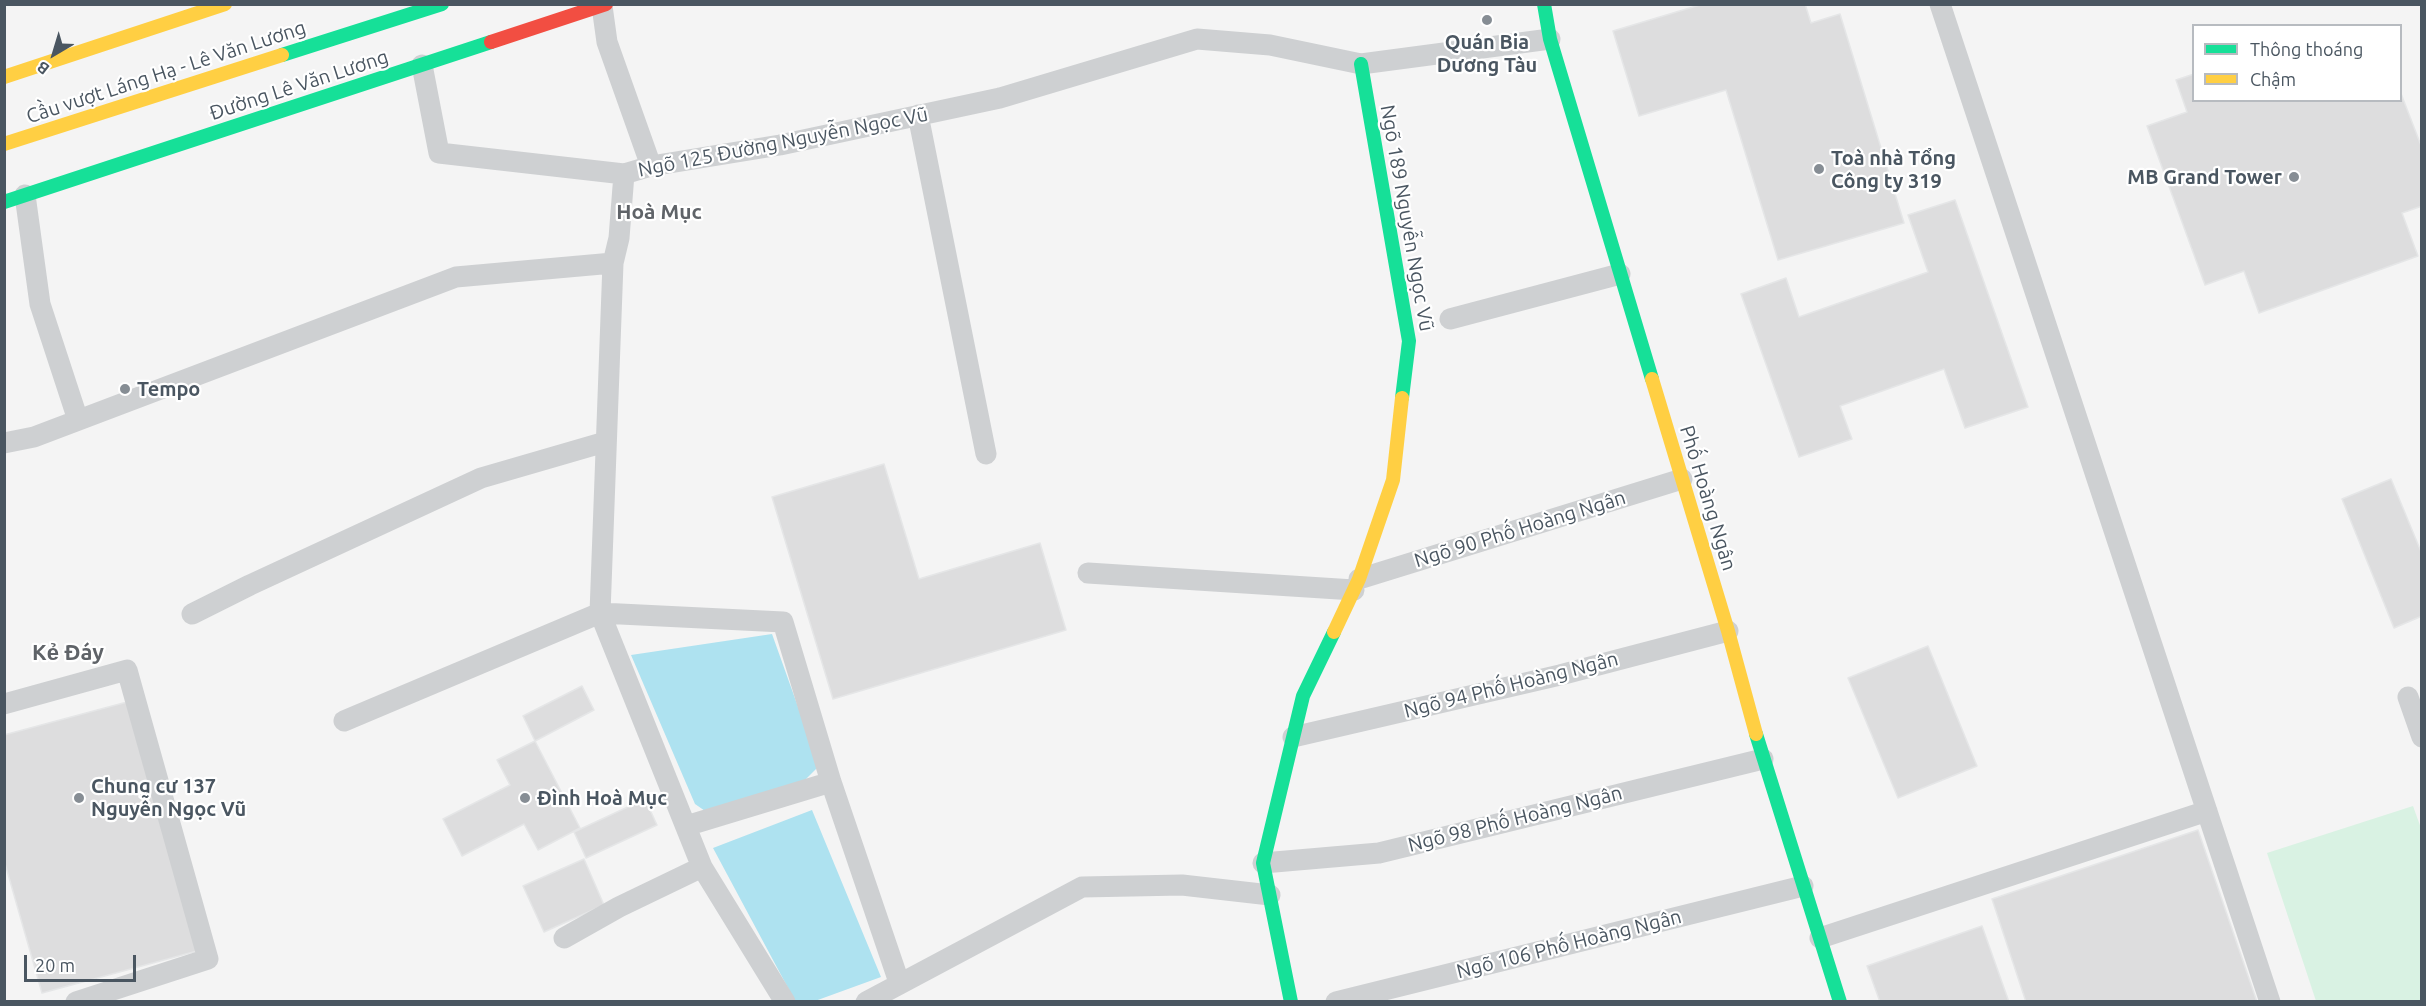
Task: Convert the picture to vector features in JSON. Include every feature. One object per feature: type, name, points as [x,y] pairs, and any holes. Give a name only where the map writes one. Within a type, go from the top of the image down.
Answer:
[{"type":"street","points":[[4,77],[225,4]]},
{"type":"street","name":"Cầu vượt Láng Hạ - Lê Văn Lương","points":[[4,144],[442,4]]},
{"type":"street","name":"Phố Hoàng Ngân","points":[[1544,4],[1550,39],[1728,631],[1763,759],[1840,1002]]},
{"type":"street","name":"Đường Lê Văn Lương","points":[[4,202],[604,5]]},
{"type":"street","name":"Ngõ 189 Nguyễn Ngọc Vũ","points":[[1292,1002],[1263,862],[1303,696],[1356,584],[1393,480],[1409,341],[1361,64]]},
{"type":"lane","points":[[1940,4],[2270,1002]]},
{"type":"lane","points":[[604,5],[607,42],[651,166]]},
{"type":"lane","name":"Ngõ 125 Đường Nguyễn Ngọc Vũ","points":[[600,613],[613,263],[619,238],[624,174],[651,166],[780,146],[1000,98],[1197,39],[1270,45],[1361,64],[1550,39]]},
{"type":"lane","points":[[422,65],[439,153],[624,174]]},
{"type":"lane","points":[[918,116],[986,454]]},
{"type":"lane","points":[[25,195],[40,304],[78,420]]},
{"type":"lane","points":[[4,443],[34,437],[456,277],[613,263]]},
{"type":"lane","points":[[1450,319],[1620,274]]},
{"type":"lane","points":[[192,614],[481,478],[605,441]]},
{"type":"lane","name":"Ngõ 90 Phố Hoàng Ngân","points":[[1356,584],[1682,479]]},
{"type":"lane","points":[[1088,573],[1356,584]]},
{"type":"lane","points":[[600,613],[702,867],[785,1002]]},
{"type":"lane","points":[[344,721],[600,613],[783,622],[831,782],[899,982]]},
{"type":"lane","name":"Ngõ 94 Phố Hoàng Ngân","points":[[1293,737],[1560,675],[1728,631]]},
{"type":"lane","points":[[4,704],[127,670],[208,959],[76,1002]]},
{"type":"lane","points":[[2408,697],[2421,736]]},
{"type":"lane","name":"Ngõ 98 Phố Hoàng Ngân","points":[[1263,862],[1379,853],[1763,759]]},
{"type":"lane","points":[[686,826],[831,782]]},
{"type":"lane","points":[[1820,938],[2207,811]]},
{"type":"lane","points":[[564,938],[619,907],[702,867]]},
{"type":"lane","points":[[866,1002],[899,982],[1082,887],[1182,885],[1270,895]]},
{"type":"lane","name":"Ngõ 106 Phố Hoàng Ngân","points":[[1336,1002],[1803,886]]},
{"type":"green space","points":[[2413,806],[2422,831],[2421,1001],[2316,1001],[2267,853]]},
{"type":"water","points":[[772,634],[817,760],[817,768],[799,786],[708,813],[695,804],[631,655]]},
{"type":"water","points":[[812,810],[881,977],[815,1001],[795,1001],[713,848]]},
{"type":"building","name":"Toà nhà Tổng Công ty 319","points":[[1703,4],[1805,4],[1811,23],[1840,14],[1904,223],[1778,260],[1726,90],[1639,116],[1613,31]]},
{"type":"building","name":"MB Grand Tower","points":[[2192,75],[2192,102],[2402,102],[2402,96],[2422,148],[2422,206],[2402,213],[2418,256],[2259,313],[2244,271],[2205,285],[2147,126],[2187,112],[2176,80]]},
{"type":"building","points":[[1955,200],[2028,407],[1965,428],[1944,369],[1840,406],[1852,439],[1799,457],[1741,294],[1786,278],[1799,317],[1928,272],[1908,215]]},
{"type":"building","points":[[884,464],[919,579],[1040,543],[1066,630],[833,699],[772,497]]},
{"type":"building","points":[[2391,479],[2422,554],[2422,616],[2394,628],[2342,499]]},
{"type":"building","points":[[1928,646],[1977,766],[1898,798],[1848,678]]},
{"type":"building","points":[[582,686],[594,710],[535,741],[523,716]]},
{"type":"building","name":"Chung cư 137 Nguyễn Ngọc Vũ","points":[[127,702],[197,951],[42,993],[4,860],[4,735]]},
{"type":"building","name":"Đình Hoà Mục","points":[[535,741],[580,828],[538,850],[524,824],[462,856],[443,819],[510,785],[497,760]]},
{"type":"building","points":[[645,799],[657,825],[586,858],[574,832]]},
{"type":"building","points":[[2198,830],[2257,1002],[2026,1002],[1992,899]]},
{"type":"building","points":[[584,859],[604,905],[544,932],[523,886]]},
{"type":"building","points":[[1982,926],[2009,1002],[1880,1002],[1867,966]]},
{"type":"traffic: fast","points":[[282,55],[442,4]]},
{"type":"traffic: fast","points":[[1544,4],[1550,39],[1652,379]]},
{"type":"traffic: fast","points":[[4,202],[491,42]]},
{"type":"traffic: fast","points":[[1361,64],[1409,341],[1402,398]]},
{"type":"traffic: fast","points":[[1291,1002],[1263,863],[1303,696],[1334,632]]},
{"type":"traffic: fast","points":[[1756,734],[1840,1002]]},
{"type":"traffic: slow","points":[[4,77],[225,4]]},
{"type":"traffic: slow","points":[[4,144],[282,55]]},
{"type":"traffic: slow","points":[[1652,379],[1728,631],[1756,734]]},
{"type":"traffic: slow","points":[[1334,632],[1359,579],[1393,480],[1402,398]]},
{"type":"traffic: jam","points":[[491,42],[606,4]]},
{"type":"place","name":"Quán Bia Dương Tàu","points":[[1487,20]]},
{"type":"place","name":"Toà nhà Tổng Công ty 319","points":[[1819,169]]},
{"type":"place","name":"MB Grand Tower","points":[[2294,177]]},
{"type":"place","name":"Tempo","points":[[125,389]]},
{"type":"place","name":"Chung cư 137 Nguyễn Ngọc Vũ","points":[[79,798]]},
{"type":"place","name":"Đình Hoà Mục","points":[[525,798]]},
{"type":"district","name":"Hoà Mục","points":[[659,212]]},
{"type":"district","name":"Kẻ Đáy","points":[[68,653]]}]
